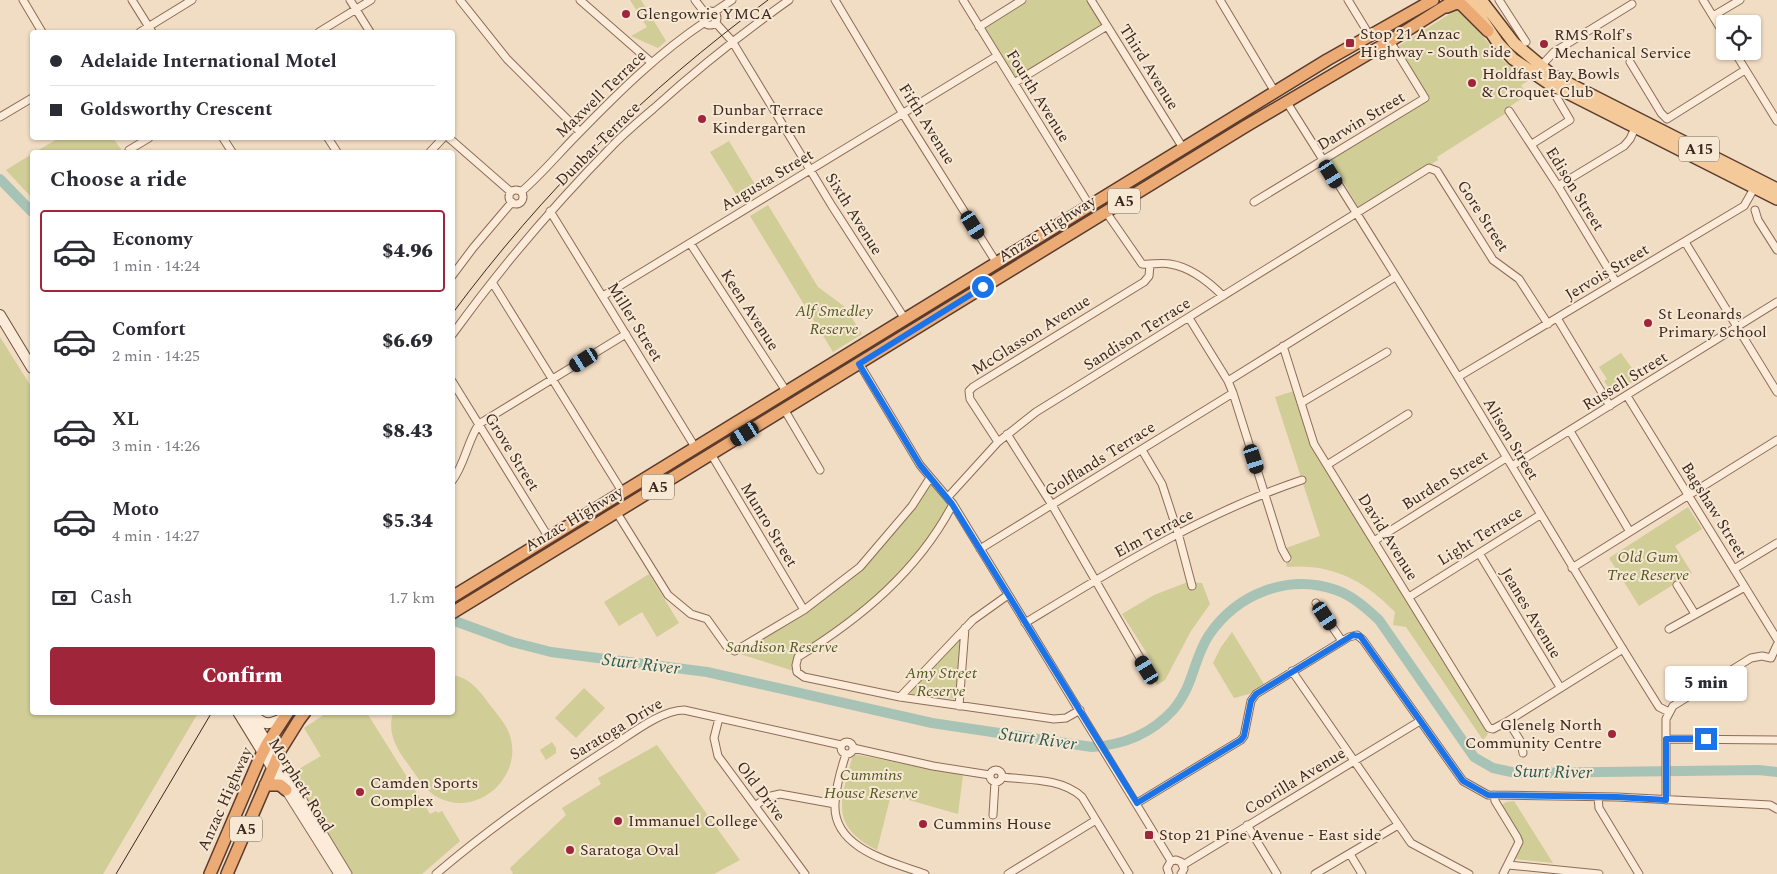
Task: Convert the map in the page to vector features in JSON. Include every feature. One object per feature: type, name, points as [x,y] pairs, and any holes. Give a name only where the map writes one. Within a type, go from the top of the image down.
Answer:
[{"type":"highway","name":"Anzac Highway","points":[[455,611],[1064,237],[1455,0]]},
{"type":"highway","name":"Anzac Highway","points":[[455,595],[1327,60],[1430,1]]},
{"type":"highway","points":[[1439,11],[1456,3],[1462,5],[1488,31]]},
{"type":"highway","points":[[1327,60],[1328,64],[1333,68],[1343,67]]},
{"type":"highway","points":[[1316,67],[1324,71],[1326,77]]},
{"type":"highway","points":[[1231,135],[1227,125],[1228,121],[1238,126],[1246,126]]},
{"type":"highway","points":[[1045,233],[1054,238],[1064,237]]},
{"type":"highway","points":[[1045,233],[1048,248]]},
{"type":"highway","points":[[743,418],[747,424],[760,424]]},
{"type":"highway","points":[[731,426],[736,425],[745,434]]},
{"type":"highway","points":[[549,538],[558,542],[572,534],[585,532]]},
{"type":"highway","points":[[537,545],[551,553]]},
{"type":"highway","name":"Anzac Highway","points":[[210,874],[265,749],[286,715]]},
{"type":"highway","name":"Anzac Highway","points":[[227,874],[275,764],[303,715]]},
{"type":"highway","points":[[266,785],[280,785],[286,790]]},
{"type":"main road","name":"A15","points":[[1469,0],[1488,31],[1513,58],[1538,71],[1571,95],[1637,123],[1756,184],[1777,199]]},
{"type":"main road","name":"A15","points":[[1484,2],[1505,33],[1538,71]]},
{"type":"main road","name":"A15","points":[[1756,184],[1777,189]]},
{"type":"main road","points":[[0,315],[30,365]]},
{"type":"main road","name":"Morphett Road","points":[[240,715],[275,764]]},
{"type":"main road","name":"Morphett Road","points":[[250,715],[265,749]]},
{"type":"main road","points":[[252,715],[261,723],[267,724],[286,715]]},
{"type":"street","points":[[23,0],[41,30]]},
{"type":"street","points":[[132,0],[150,30],[192,0]]},
{"type":"street","points":[[350,0],[369,30]]},
{"type":"street","points":[[322,30],[371,0]]},
{"type":"street","points":[[460,0],[507,59],[580,132]]},
{"type":"street","points":[[580,0],[652,63]]},
{"type":"street","points":[[695,0],[705,13]]},
{"type":"street","name":"Dunbar Terrace","points":[[455,331],[550,211],[615,143],[732,41],[789,0]]},
{"type":"street","name":"Fifth Avenue","points":[[835,0],[903,114],[996,262]]},
{"type":"street","name":"Fourth Avenue","points":[[963,0],[1090,206]]},
{"type":"street","points":[[979,26],[1022,0]]},
{"type":"street","name":"Third Avenue","points":[[1091,0],[1183,148]]},
{"type":"street","points":[[1220,0],[1275,92]]},
{"type":"street","points":[[1348,0],[1370,36]]},
{"type":"street","points":[[1500,0],[1526,42]]},
{"type":"street","points":[[1703,0],[1716,21]]},
{"type":"street","points":[[1713,16],[1740,0]]},
{"type":"street","points":[[705,13],[703,19],[709,24],[732,1]]},
{"type":"street","points":[[1538,71],[1554,52],[1632,4]]},
{"type":"street","points":[[705,13],[710,11],[715,17]]},
{"type":"street","name":"Sixth Avenue","points":[[715,17],[732,41],[810,170],[904,319]]},
{"type":"street","name":"Maxwell Terrace","points":[[521,192],[652,63],[691,30],[705,22]]},
{"type":"street","points":[[1014,83],[1107,26]]},
{"type":"street","points":[[1505,33],[1516,26]]},
{"type":"street","name":"Darwin Street","points":[[1254,202],[1425,98],[1390,41]]},
{"type":"street","name":"Augusta Street","points":[[603,296],[997,56]]},
{"type":"street","points":[[1739,60],[1777,121]]},
{"type":"street","points":[[1630,62],[1661,113],[1667,118],[1745,70]]},
{"type":"street","points":[[1532,144],[1570,120],[1557,98]]},
{"type":"street","points":[[0,117],[30,99]]},
{"type":"street","name":"Alison Street","points":[[1286,102],[1458,377],[1622,649],[1659,707],[1669,712]]},
{"type":"street","name":"Edison Street","points":[[1509,111],[1532,144],[1616,282]]},
{"type":"street","points":[[1558,186],[1624,146],[1637,123]]},
{"type":"street","points":[[129,150],[146,140]]},
{"type":"street","points":[[432,150],[441,140]]},
{"type":"street","points":[[451,140],[511,192]]},
{"type":"street","name":"Sandison Terrace","points":[[948,497],[998,442],[1036,412],[1429,168],[1432,168]]},
{"type":"street","name":"Gore Street","points":[[1432,168],[1437,171],[1493,260],[1519,279],[1548,324]]},
{"type":"street","name":"Jervois Street","points":[[1458,377],[1744,206],[1756,184]]},
{"type":"street","points":[[511,192],[517,190],[521,192],[523,198],[521,202],[515,204],[512,202]]},
{"type":"street","points":[[511,192],[510,198],[512,202]]},
{"type":"street","points":[[455,272],[512,202]]},
{"type":"street","points":[[1755,210],[1758,220],[1777,250]]},
{"type":"street","name":"Miller Street","points":[[550,211],[696,447]]},
{"type":"street","points":[[1106,212],[1142,264],[1169,263],[1188,270],[1223,296]]},
{"type":"street","points":[[1685,242],[1777,392]]},
{"type":"street","name":"Keen Avenue","points":[[690,243],[786,391]]},
{"type":"street","name":"McGlasson Avenue","points":[[998,442],[970,399],[969,392],[973,387],[1144,282],[1149,276],[1150,265]]},
{"type":"street","points":[[1228,381],[1396,277]]},
{"type":"street","points":[[492,282],[623,493]]},
{"type":"street","name":"Russell Street","points":[[1512,466],[1777,302]]},
{"type":"street","points":[[1189,318],[1228,381],[1233,393],[1282,549],[1287,558]]},
{"type":"street","points":[[1557,318],[1610,406]]},
{"type":"street","points":[[455,476],[479,424],[626,334]]},
{"type":"street","name":"David Avenue","points":[[1283,346],[1314,444],[1486,725],[1493,729],[1508,722]]},
{"type":"street","points":[[1301,403],[1387,352]]},
{"type":"street","points":[[859,364],[917,459],[930,478],[948,497],[1171,861]]},
{"type":"street","name":"Grove Street","points":[[455,386],[549,538]]},
{"type":"street","name":"Golflands Terrace","points":[[980,549],[1233,393]]},
{"type":"street","name":"Bagshaw Street","points":[[1627,396],[1777,639]]},
{"type":"street","points":[[784,409],[820,470]]},
{"type":"street","points":[[1327,465],[1408,414]]},
{"type":"street","points":[[1570,431],[1630,532]]},
{"type":"street","points":[[1007,434],[1052,505],[1094,581],[1147,670]]},
{"type":"street","points":[[1572,568],[1777,440]]},
{"type":"street","points":[[1142,450],[1162,484],[1178,533],[1192,586]]},
{"type":"street","name":"Munro Street","points":[[711,454],[804,610]]},
{"type":"street","name":"Burden Street","points":[[1374,541],[1506,458]]},
{"type":"street","points":[[617,513],[668,595],[692,614],[707,619],[727,647],[735,651],[804,610],[860,567],[912,506],[930,478]]},
{"type":"street","name":"Elm Terrace","points":[[1025,623],[1178,533],[1265,492],[1302,480]]},
{"type":"street","points":[[952,504],[942,523],[913,564],[869,607],[827,639],[798,657],[797,672],[804,677],[900,698],[1054,719],[1066,718],[1080,710]]},
{"type":"street","name":"Light Terrace","points":[[1409,597],[1540,515]]},
{"type":"street","points":[[1734,569],[1777,543]]},
{"type":"street","name":"Jeanes Avenue","points":[[1479,553],[1560,687]]},
{"type":"street","points":[[1677,584],[1695,614]]},
{"type":"street","points":[[1669,629],[1745,587]]},
{"type":"street","points":[[900,698],[973,620],[1008,595]]},
{"type":"street","points":[[1316,603],[1342,641]]},
{"type":"street","points":[[959,706],[965,628]]},
{"type":"street","points":[[1137,803],[1241,740],[1253,697],[1256,694],[1353,635],[1360,636],[1463,781],[1488,795],[1666,800],[1770,806],[1777,809]]},
{"type":"street","points":[[1666,800],[1666,719],[1673,706],[1751,658],[1762,656],[1774,658],[1777,644]]},
{"type":"street","points":[[1523,753],[1521,742],[1508,722],[1622,649]]},
{"type":"street","points":[[1292,672],[1411,843],[1469,874]]},
{"type":"street","name":"Saratoga Drive","points":[[436,874],[489,831],[549,787],[625,738],[674,710],[684,710],[841,745]]},
{"type":"street","name":"Old Drive","points":[[719,718],[714,738],[718,756],[805,874]]},
{"type":"street","name":"Coorilla Avenue","points":[[1183,865],[1420,721]]},
{"type":"street","points":[[1666,739],[1777,740]]},
{"type":"street","points":[[846,754],[841,750],[841,745],[848,742],[853,748],[933,766],[990,775]]},
{"type":"street","points":[[853,748],[846,754],[835,804],[841,829],[856,846],[888,861],[926,874]]},
{"type":"street","name":"Morphett Road","points":[[275,764],[286,790],[339,874]]},
{"type":"street","name":"Morphett Road","points":[[275,764],[347,874]]},
{"type":"street","points":[[990,775],[997,770],[1002,777]]},
{"type":"street","points":[[990,775],[990,779],[995,782]]},
{"type":"street","points":[[995,782],[999,781],[1002,777]]},
{"type":"street","points":[[1002,777],[1063,785],[1082,797],[1128,872],[1119,874]]},
{"type":"street","points":[[993,815],[995,782]]},
{"type":"street","points":[[755,806],[767,797],[780,794],[835,804]]},
{"type":"street","points":[[1494,795],[1495,801],[1519,842],[1503,874]]},
{"type":"street","points":[[1598,797],[1598,808],[1639,874]]},
{"type":"street","points":[[1008,874],[1096,820]]},
{"type":"street","points":[[1247,825],[1277,874]]},
{"type":"street","points":[[1315,874],[1398,825]]},
{"type":"street","points":[[1350,854],[1362,874]]},
{"type":"street","points":[[1171,861],[1176,860],[1183,865],[1184,869],[1181,874]]},
{"type":"street","points":[[1167,873],[1167,868],[1171,861]]},
{"type":"street","points":[[1508,864],[1599,874]]},
{"type":"green space","points":[[630,0],[641,0],[666,41],[658,48],[631,36],[647,27]]},
{"type":"green space","points":[[1028,0],[1087,0],[1102,26],[1016,78],[984,27]]},
{"type":"green space","name":"Holdfast Bay Bowls & Croquet Club","points":[[1456,10],[1463,12],[1502,60],[1530,80],[1521,85],[1527,95],[1509,107],[1511,110],[1437,157],[1438,160],[1359,208],[1330,160],[1429,100],[1397,47]]},
{"type":"green space","points":[[56,140],[114,140],[122,150],[38,150]]},
{"type":"green space","points":[[729,141],[759,191],[741,202],[710,152]]},
{"type":"green space","points":[[30,155],[30,196],[6,170]]},
{"type":"green space","name":"Alf Smedley Reserve","points":[[768,205],[818,287],[845,307],[862,334],[833,352],[750,216]]},
{"type":"green space","points":[[0,337],[30,385],[30,715],[197,715],[103,874],[0,874]]},
{"type":"green space","points":[[1621,353],[1639,378],[1613,394],[1604,381],[1607,379],[1599,367]]},
{"type":"green space","points":[[1294,391],[1311,445],[1488,734],[1483,740],[1406,627],[1393,625],[1395,612],[1384,601],[1360,583],[1333,571],[1319,568],[1287,567],[1286,563],[1291,562],[1292,559],[1286,548],[1320,536],[1275,397]]},
{"type":"green space","name":"Sandison Reserve","points":[[930,478],[953,504],[913,564],[869,607],[798,657],[797,672],[740,654],[740,649],[804,610],[860,567]]},
{"type":"green space","name":"Old Gum Tree Reserve","points":[[1688,507],[1702,529],[1675,546],[1692,573],[1639,606],[1609,558]]},
{"type":"green space","points":[[649,574],[679,623],[657,637],[642,612],[619,626],[604,602]]},
{"type":"green space","points":[[1188,582],[1202,583],[1210,604],[1191,631],[1165,680],[1157,685],[1146,668],[1153,663],[1122,614],[1154,595]]},
{"type":"green space","points":[[1232,632],[1264,684],[1249,694],[1234,698],[1213,663],[1221,647]]},
{"type":"green space","name":"Amy Street Reserve","points":[[960,639],[962,641],[956,699],[910,693],[910,690]]},
{"type":"green space","points":[[455,676],[465,679],[482,695],[507,729],[512,748],[511,763],[505,777],[483,797],[469,802],[454,803],[439,798],[418,779],[399,751],[393,737],[391,721],[392,715],[455,715]]},
{"type":"green space","points":[[584,688],[605,708],[576,738],[555,718]]},
{"type":"green space","name":"Camden Sports Complex","points":[[324,715],[368,715],[430,814],[442,811],[460,841],[422,874],[353,874],[292,773],[321,756],[304,728]]},
{"type":"green space","points":[[552,742],[556,748],[556,753],[546,760],[540,750]]},
{"type":"green space","name":"Immanuel College","points":[[657,745],[740,860],[714,874],[513,874],[510,868],[566,815],[562,808],[601,784],[598,778]]},
{"type":"green space","name":"Cummins House Reserve","points":[[853,754],[963,775],[958,814],[891,795],[877,850],[861,841],[851,831],[842,809],[845,784]]},
{"type":"green space","points":[[1514,801],[1553,863],[1515,859],[1524,842],[1502,805],[1506,802]]},
{"type":"waterway","name":"Sturt River","points":[[0,179],[30,210]]},
{"type":"waterway","name":"Sturt River","points":[[455,621],[512,642],[551,652],[707,672],[932,723],[1092,747],[1115,744],[1126,740],[1146,731],[1165,718],[1180,701],[1185,692],[1209,635],[1234,608],[1249,598],[1282,586],[1318,585],[1336,590],[1354,599],[1379,620],[1474,757],[1493,768],[1516,773],[1759,770],[1777,772]]},
{"type":"tram line","points":[[455,310],[523,226],[598,145],[679,70],[768,0]]},
{"type":"tram line","points":[[116,874],[210,715]]},
{"type":"place","name":"Glengowrie YMCA","points":[[626,14]]},
{"type":"place","name":"Stop 21 Anzac Highway - South side","points":[[1350,43]]},
{"type":"place","name":"RMS Rolf's Mechanical Service","points":[[1544,44]]},
{"type":"place","name":"Holdfast Bay Bowls & Croquet Club","points":[[1472,83]]},
{"type":"place","name":"Dunbar Terrace Kindergarten","points":[[702,119]]},
{"type":"place","name":"St Leonards Primary School","points":[[1648,323]]},
{"type":"place","name":"Glenelg North Community Centre","points":[[1612,734]]},
{"type":"place","name":"Camden Sports Complex","points":[[360,792]]},
{"type":"place","name":"Immanuel College","points":[[618,821]]},
{"type":"place","name":"Cummins House","points":[[923,824]]},
{"type":"place","name":"Stop 21 Pine Avenue - East side","points":[[1149,835]]},
{"type":"place","name":"Saratoga Oval","points":[[570,850]]},
{"type":"route","points":[[983,287],[859,364],[920,465],[948,497],[1137,803],[1238,743],[1244,736],[1251,701],[1256,694],[1353,635],[1360,636],[1463,781],[1488,795],[1617,797],[1666,800],[1666,739],[1706,739]]}]
